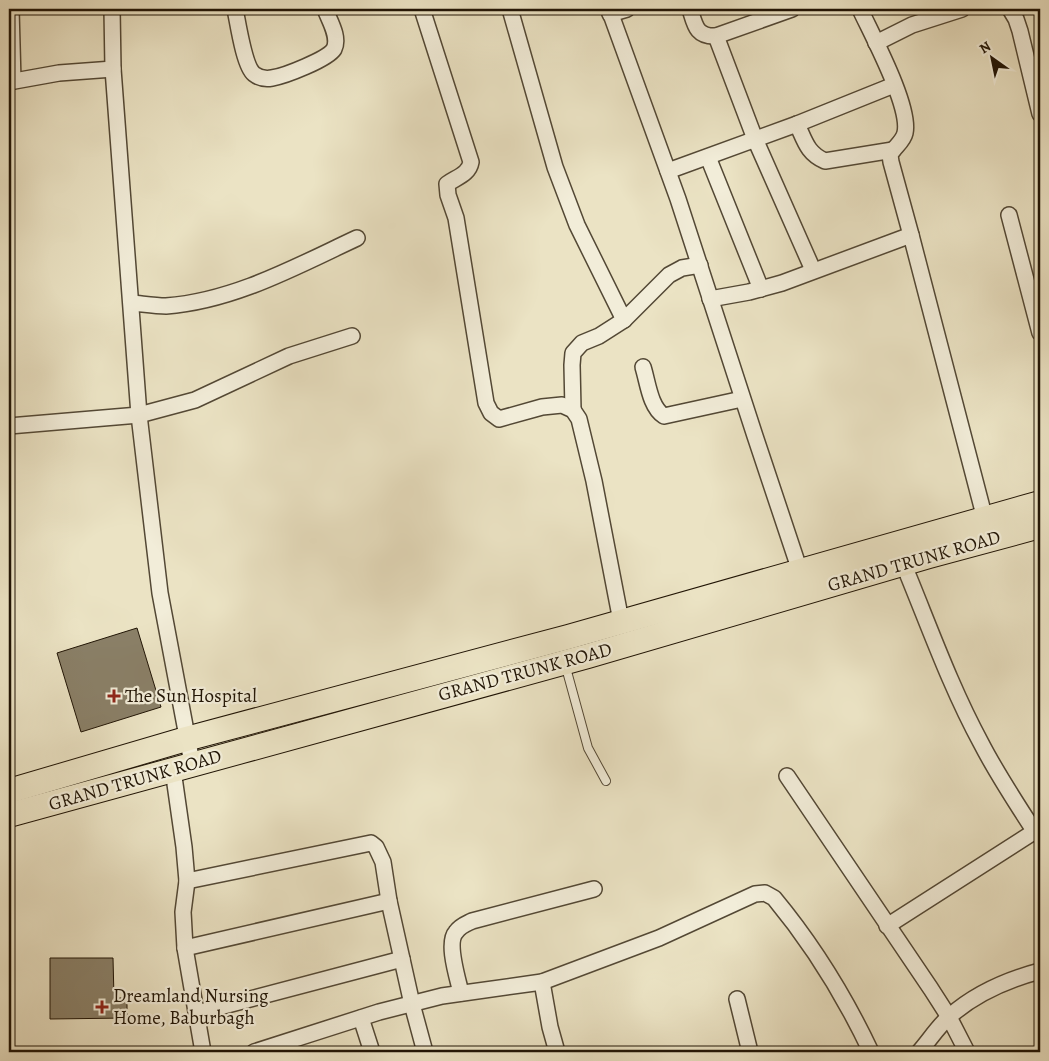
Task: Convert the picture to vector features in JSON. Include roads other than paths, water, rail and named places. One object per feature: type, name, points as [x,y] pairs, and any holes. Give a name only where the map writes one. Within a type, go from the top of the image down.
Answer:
[{"type":"main road","name":"GRAND TRUNK ROAD","points":[[9,791],[186,739],[621,621],[1040,504]]},
{"type":"main road","name":"GRAND TRUNK ROAD","points":[[9,815],[565,662],[1040,526]]},
{"type":"street","points":[[11,9],[11,81],[59,73],[113,69]]},
{"type":"street","points":[[112,9],[113,69],[139,415],[160,593],[186,739],[183,766],[184,847],[187,881],[184,912],[185,948],[203,1052]]},
{"type":"street","points":[[235,9],[247,62],[253,73],[262,78],[272,78],[289,73],[325,56],[334,49],[336,40],[334,30],[325,9]]},
{"type":"street","points":[[422,9],[471,162],[470,168],[465,174],[447,184],[448,195],[456,218],[486,404],[491,413],[499,419],[542,407],[562,405],[573,410],[579,419],[594,481],[621,621]]},
{"type":"street","points":[[510,9],[555,167],[577,225],[624,320]]},
{"type":"street","points":[[627,9],[609,12],[700,265],[742,399],[800,571]]},
{"type":"street","points":[[690,9],[695,25],[705,37],[716,36],[792,9]]},
{"type":"street","points":[[860,9],[894,85],[903,110],[906,130],[904,138],[890,155],[891,162],[985,519]]},
{"type":"street","points":[[876,43],[912,25],[962,9]]},
{"type":"street","points":[[1010,9],[1020,31],[1040,114]]},
{"type":"street","points":[[716,36],[755,139],[813,270]]},
{"type":"street","points":[[668,172],[797,124],[894,85]]},
{"type":"street","points":[[797,124],[814,156],[825,161],[893,150]]},
{"type":"street","points":[[708,157],[761,289]]},
{"type":"street","points":[[1009,215],[1040,333]]},
{"type":"street","points":[[710,299],[761,289],[911,234]]},
{"type":"street","points":[[132,302],[164,306],[196,302],[280,274],[357,238]]},
{"type":"street","points":[[573,410],[573,353],[582,343],[599,336],[624,320],[669,275],[682,268],[700,265]]},
{"type":"street","points":[[9,426],[139,415],[195,400],[289,356],[352,336]]},
{"type":"street","points":[[643,367],[653,404],[658,412],[664,416],[742,399]]},
{"type":"street","points":[[887,926],[1038,830],[1009,792],[980,742],[953,684],[903,564]]},
{"type":"street","points":[[787,776],[949,1017],[967,1052]]},
{"type":"street","points":[[187,881],[370,843],[376,847],[383,862],[389,901],[424,1052]]},
{"type":"street","points":[[461,993],[451,943],[454,933],[460,927],[472,921],[594,889]]},
{"type":"street","points":[[254,1052],[412,1004],[461,993],[542,982],[651,941],[755,894],[765,893],[774,898],[819,958],[871,1052]]},
{"type":"street","points":[[185,948],[389,901]]},
{"type":"street","points":[[197,1012],[402,959]]},
{"type":"street","points":[[919,1052],[949,1017],[980,993],[1013,978],[1040,971]]},
{"type":"street","points":[[542,982],[550,1027],[557,1052]]},
{"type":"street","points":[[736,999],[750,1052]]},
{"type":"street","points":[[361,1018],[372,1052]]},
{"type":"lane","points":[[565,662],[588,748],[606,780]]},
{"type":"place","name":"The Sun Hospital","points":[[114,696]]},
{"type":"place","name":"Dreamland Nursing Home, Baburbagh","points":[[102,1007]]}]
